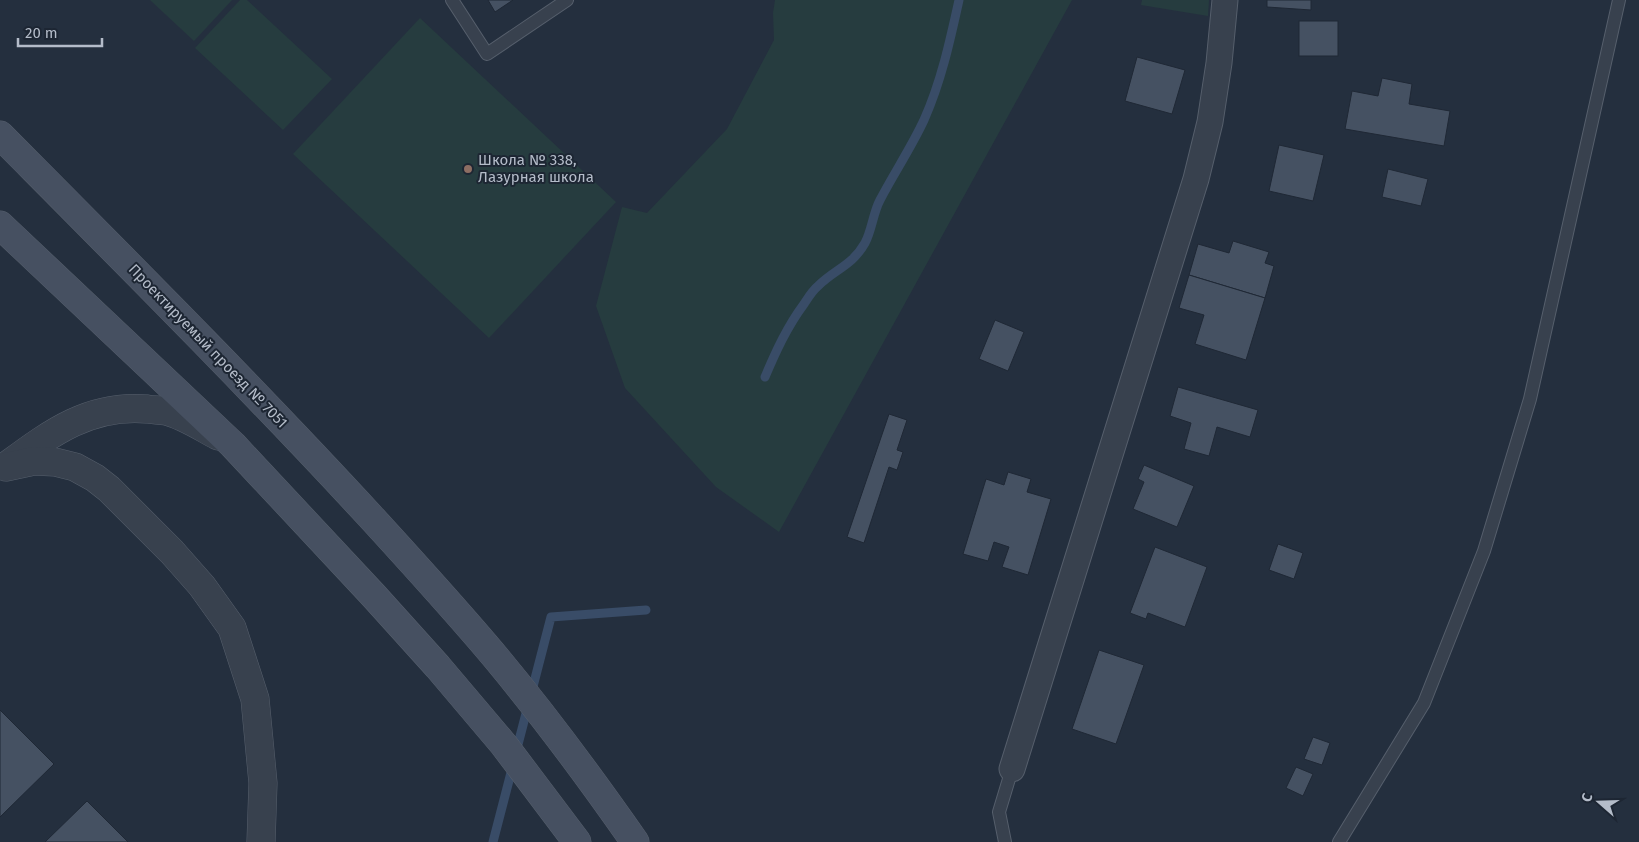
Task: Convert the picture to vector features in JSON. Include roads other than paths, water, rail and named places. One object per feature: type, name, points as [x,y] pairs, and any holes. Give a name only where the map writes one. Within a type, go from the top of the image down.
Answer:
[{"type":"main road","name":"Проектируемый проезд № 7051","points":[[0,135],[288,428],[411,561],[527,696],[574,756],[635,842]]},
{"type":"main road","points":[[0,225],[233,445],[438,666],[504,745],[577,842]]},
{"type":"street","points":[[1012,769],[1196,180],[1210,122],[1219,63],[1225,0]]},
{"type":"street","points":[[3,469],[38,442],[61,428],[83,418],[109,410],[137,408],[166,411],[190,420],[233,445]]},
{"type":"street","points":[[3,469],[34,461],[55,462],[75,467],[95,478],[110,489],[172,552],[202,586],[232,628],[255,699],[263,783],[261,842]]},
{"type":"lane","points":[[452,0],[487,54],[567,0]]},
{"type":"lane","points":[[1339,842],[1424,703],[1484,551],[1530,398],[1619,0]]},
{"type":"lane","points":[[1005,842],[999,812],[1012,769]]},
{"type":"waterway","points":[[765,377],[787,330],[810,295],[824,280],[855,257],[865,243],[880,200],[914,141],[930,106],[944,61],[959,0]]},
{"type":"waterway","points":[[516,752],[551,617],[646,610]]},
{"type":"waterway","points":[[493,842],[513,765]]},
{"type":"place","name":"Школа № 338, Лазурная школа","points":[[468,169]]}]
